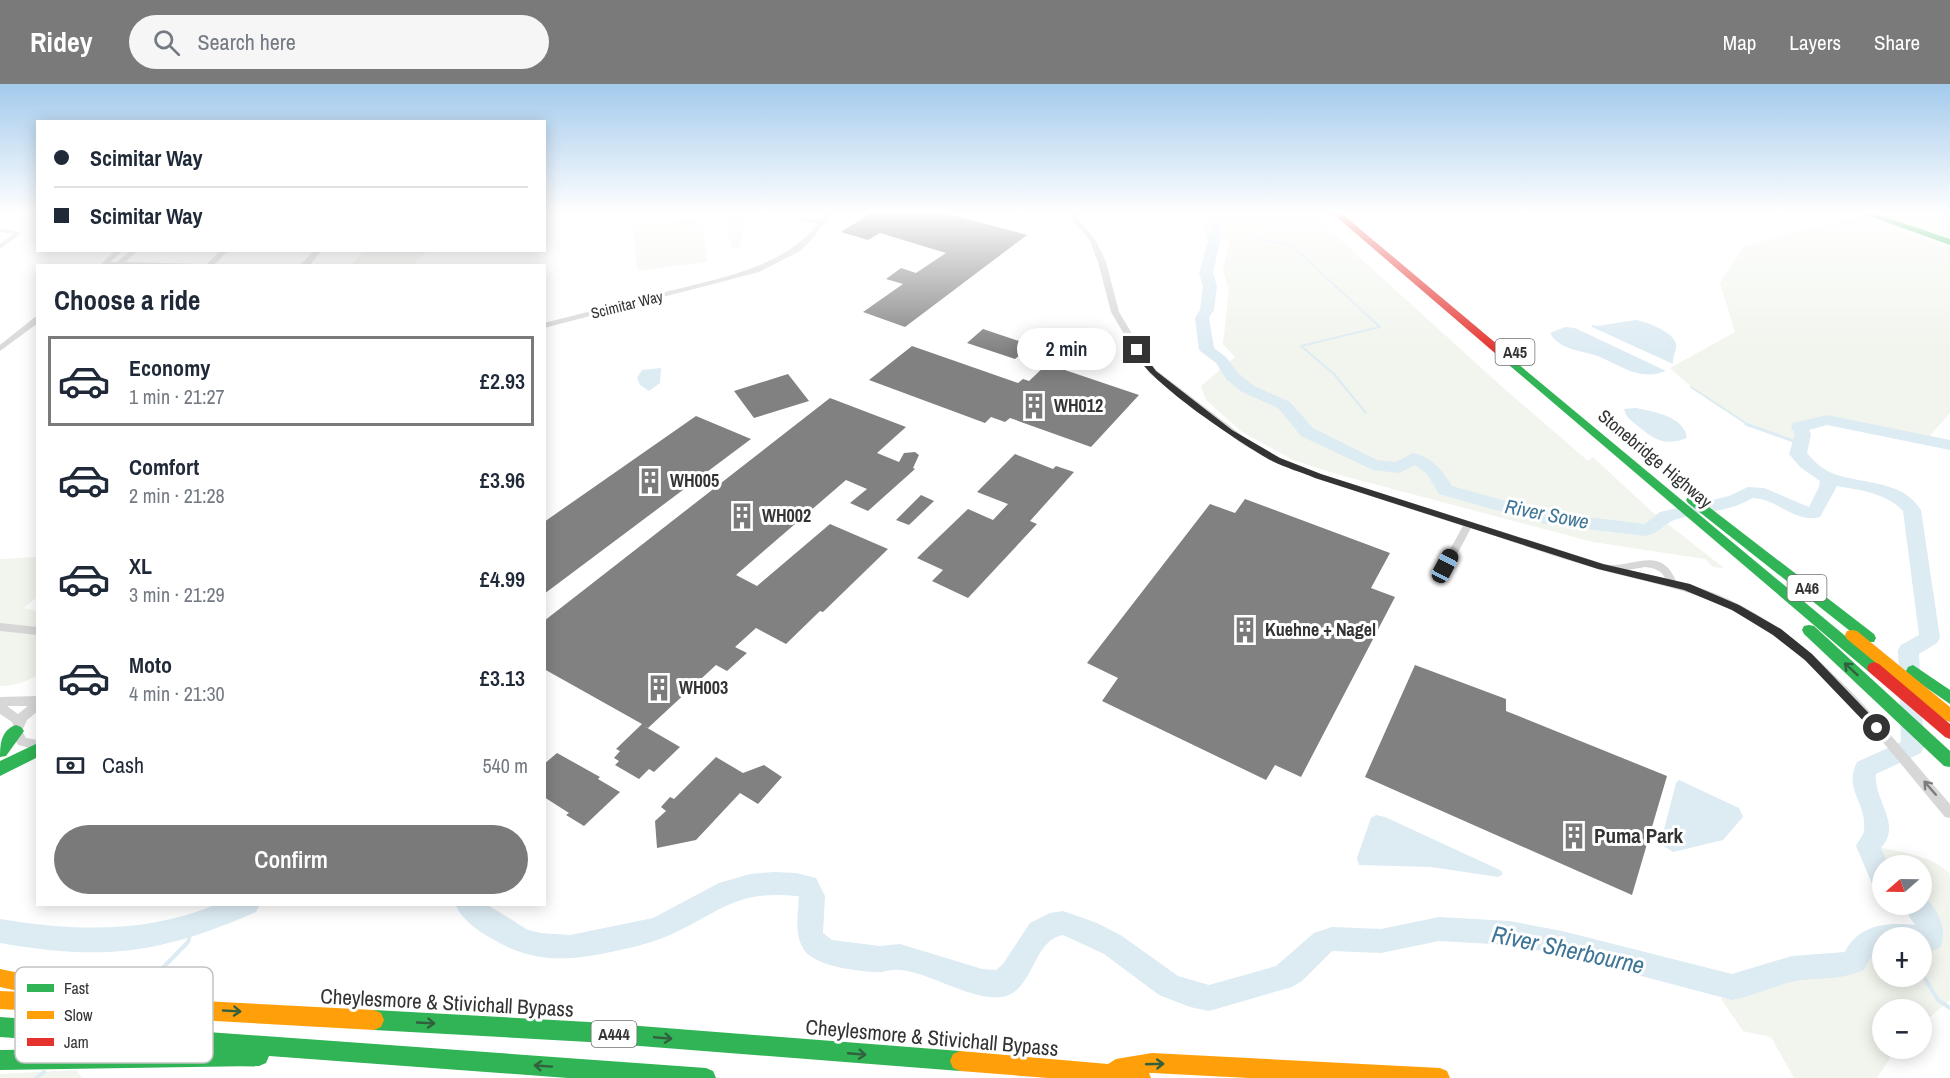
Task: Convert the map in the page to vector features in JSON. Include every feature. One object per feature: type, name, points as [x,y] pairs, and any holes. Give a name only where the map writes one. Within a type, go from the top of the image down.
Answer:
[{"type":"main road","name":"Stonebridge Highway","points":[[1391,259],[1673,496],[1722,523],[1924,687]]},
{"type":"main road","name":"Stonebridge Highway","points":[[1402,259],[1673,496],[1701,526],[1950,733]]},
{"type":"main road","name":"A46","points":[[1701,526],[1893,710],[1950,761]]},
{"type":"main road","points":[[1924,687],[1950,698]]},
{"type":"main road","points":[[1924,687],[1950,716]]},
{"type":"main road","points":[[0,751],[17,728]]},
{"type":"main road","points":[[0,769],[36,748]]},
{"type":"main road","points":[[0,978],[15,981]]},
{"type":"main road","name":"Cheylesmore & Stivichall Bypass","points":[[0,1000],[15,1001]]},
{"type":"main road","name":"Cheylesmore & Stivichall Bypass","points":[[213,1011],[589,1032],[1097,1072],[1141,1078]]},
{"type":"main road","name":"A444","points":[[0,1027],[15,1028]]},
{"type":"main road","name":"A444","points":[[213,1042],[706,1078]]},
{"type":"main road","points":[[213,1057],[375,1054]]},
{"type":"main road","points":[[0,1060],[15,1060]]},
{"type":"main road","points":[[1097,1072],[1152,1063],[1440,1078]]},
{"type":"street","points":[[119,264],[125,259]]},
{"type":"street","name":"Scimitar Way","points":[[546,325],[756,270],[777,259]]},
{"type":"street","points":[[1101,259],[1115,312],[1142,358],[1153,372],[1229,431],[1276,460],[1318,476],[1602,567],[1672,583],[1711,596],[1777,632],[1808,657],[1889,741],[1950,813]]},
{"type":"street","points":[[0,349],[36,321]]},
{"type":"street","points":[[1439,578],[1468,525]]},
{"type":"street","points":[[0,627],[36,631]]},
{"type":"street","points":[[0,702],[36,702]]},
{"type":"street","points":[[17,728],[36,704]]},
{"type":"street","points":[[0,708],[17,719],[21,742],[36,746]]},
{"type":"shaded area","points":[[356,259],[419,259],[414,264],[352,264]]},
{"type":"shaded area","points":[[636,259],[708,259],[708,262],[637,271]]},
{"type":"shaded area","points":[[1225,259],[1362,259],[1500,385],[1588,461],[1593,457],[1650,510],[1724,568],[1713,567],[1705,559],[1593,542],[1340,475],[1293,460],[1242,432],[1206,400],[1201,386],[1235,357],[1223,344],[1229,289],[1223,270]]},
{"type":"shaded area","points":[[1735,259],[1950,259],[1950,413],[1927,439],[1827,420],[1800,427],[1803,434],[1799,443],[1745,422],[1714,404],[1670,368],[1735,332],[1720,283]]},
{"type":"shaded area","points":[[1635,320],[1645,322],[1670,335],[1676,344],[1673,364],[1592,327],[1592,325]]},
{"type":"shaded area","points":[[1565,327],[1575,328],[1666,371],[1657,374],[1640,374],[1600,357],[1566,347],[1554,339],[1550,333]]},
{"type":"shaded area","points":[[661,368],[660,383],[649,391],[640,385],[637,378],[642,370]]},
{"type":"shaded area","points":[[1636,408],[1659,413],[1674,420],[1685,431],[1687,438],[1667,442],[1651,436],[1626,415],[1624,409]]},
{"type":"shaded area","points":[[36,557],[36,598],[24,608],[36,611],[36,676],[20,683],[0,686],[0,559]]},
{"type":"shaded area","points":[[1679,780],[1739,808],[1743,817],[1723,840],[1673,852],[1662,845],[1661,841],[1676,783]]},
{"type":"shaded area","points":[[1376,815],[1385,817],[1500,870],[1503,874],[1498,877],[1431,867],[1359,865],[1357,858],[1371,818]]},
{"type":"shaded area","points":[[1883,848],[1913,855],[1878,855],[1876,850]]},
{"type":"shaded area","points":[[1932,862],[1950,874],[1950,1000],[1932,1015],[1932,999],[1872,999],[1872,1059],[1889,1059],[1877,1078],[1794,1078],[1771,1037],[1743,1031],[1721,999],[1731,992],[1764,989],[1814,975],[1850,975],[1865,968],[1866,951],[1872,947],[1872,987],[1932,987],[1932,948],[1939,948],[1941,942],[1940,929],[1932,914]]},
{"type":"shaded area","points":[[76,1070],[82,1078],[0,1078],[0,1074]]},
{"type":"building","points":[[936,259],[995,259],[905,327],[863,312],[903,284],[886,279],[901,268],[916,273]]},
{"type":"building","points":[[983,329],[1031,345],[1015,359],[967,343]]},
{"type":"building","name":"WH012","points":[[912,346],[1018,383],[1023,379],[1029,381],[1047,364],[1139,395],[1091,447],[1010,418],[1005,422],[991,417],[985,423],[869,380]]},
{"type":"building","points":[[788,374],[809,401],[754,418],[734,391]]},
{"type":"building","name":"WH002","points":[[830,398],[906,427],[877,453],[899,462],[904,453],[915,452],[919,455],[913,468],[915,469],[868,511],[850,503],[867,489],[846,480],[736,575],[757,586],[830,524],[888,549],[823,612],[820,611],[786,644],[756,628],[735,647],[747,653],[727,671],[716,665],[648,728],[644,726],[680,747],[654,772],[649,769],[639,779],[615,765],[619,761],[614,758],[620,751],[616,749],[642,724],[546,670],[546,619]]},
{"type":"building","name":"WH005","points":[[696,416],[751,439],[546,593],[546,521]]},
{"type":"building","points":[[1015,454],[1053,469],[1056,466],[1074,472],[1030,521],[1037,524],[968,598],[932,581],[943,570],[917,558],[968,509],[993,520],[1008,504],[977,492]]},
{"type":"building","points":[[921,495],[934,501],[909,525],[896,520]]},
{"type":"building","name":"Kuehne + Nagel","points":[[1245,499],[1390,553],[1371,588],[1395,597],[1301,777],[1275,765],[1266,780],[1102,701],[1118,678],[1087,663],[1210,504],[1235,513]]},
{"type":"building","name":"Puma Park","points":[[1415,665],[1506,699],[1506,711],[1667,776],[1632,895],[1365,777]]},
{"type":"building","points":[[557,753],[600,777],[598,779],[620,792],[584,826],[546,798],[546,762]]},
{"type":"building","points":[[716,757],[743,773],[764,765],[782,777],[758,804],[740,793],[696,840],[657,848],[655,821],[666,811],[661,807],[670,797],[674,799]]},
{"type":"waterway","name":"River Sowe","points":[[1210,259],[1206,273],[1210,286],[1207,310],[1202,318],[1207,350],[1221,360],[1232,376],[1248,389],[1284,405],[1307,432],[1373,465],[1399,468],[1413,458],[1429,466],[1445,490],[1545,518],[1646,530],[1654,527],[1666,516],[1735,501],[1748,493],[1758,492],[1809,514],[1814,513],[1829,481],[1826,476],[1806,463],[1798,454],[1803,434],[1799,427],[1827,420],[1950,445]]},
{"type":"waterway","points":[[1307,259],[1380,327],[1301,346],[1334,374],[1366,413]]},
{"type":"waterway","points":[[1691,387],[1748,425]]},
{"type":"waterway","points":[[1748,425],[1799,443]]},
{"type":"waterway","name":"River Sherbourne","points":[[1829,479],[1886,492],[1906,503],[1912,510],[1930,638],[1908,650],[1913,747],[1865,769],[1863,785],[1875,811],[1877,836],[1868,846],[1872,855]]},
{"type":"waterway","name":"River Sherbourne","points":[[470,906],[496,927],[526,942],[555,948],[570,947],[653,930],[718,896],[739,888],[774,883],[796,884],[807,886],[812,896],[810,933],[814,942],[826,952],[880,959],[900,957],[982,982],[1001,984],[1013,973],[1039,932],[1050,925],[1063,923],[1088,932],[1113,945],[1169,986],[1209,998],[1282,978],[1292,972],[1323,942],[1332,939],[1381,941],[1439,929],[1510,933],[1562,943],[1732,987],[1755,982],[1792,969],[1845,965],[1855,961],[1859,950],[1866,943],[1886,936],[1931,939],[1929,924],[1923,915]]},
{"type":"waterway","name":"River Sherbourne","points":[[0,931],[66,940],[126,940],[185,928],[242,906]]},
{"type":"waterway","points":[[164,967],[188,942],[192,928]]},
{"type":"waterway","points":[[1930,987],[1938,1000],[1950,1008]]},
{"type":"waterway","points":[[36,1078],[44,1072]]},
{"type":"traffic: fast","points":[[1500,352],[1874,668]]},
{"type":"traffic: fast","points":[[1692,500],[1869,638]]},
{"type":"traffic: fast","points":[[1809,630],[1950,761]]},
{"type":"traffic: fast","points":[[1913,671],[1950,698]]},
{"type":"traffic: fast","points":[[0,751],[16,731]]},
{"type":"traffic: fast","points":[[0,769],[36,750]]},
{"type":"traffic: fast","points":[[374,1020],[589,1032],[960,1061]]},
{"type":"traffic: fast","points":[[0,1027],[15,1028]]},
{"type":"traffic: fast","points":[[213,1042],[706,1078]]},
{"type":"traffic: fast","points":[[213,1057],[259,1056]]},
{"type":"traffic: fast","points":[[0,1060],[15,1060]]},
{"type":"traffic: slow","points":[[1852,635],[1950,716]]},
{"type":"traffic: slow","points":[[0,978],[15,981]]},
{"type":"traffic: slow","points":[[0,1000],[15,1001]]},
{"type":"traffic: slow","points":[[213,1011],[374,1020]]},
{"type":"traffic: slow","points":[[960,1061],[1097,1072],[1141,1078]]},
{"type":"traffic: slow","points":[[1116,1069],[1152,1063],[1440,1078]]},
{"type":"traffic: jam","points":[[1391,259],[1500,352]]},
{"type":"traffic: jam","points":[[1874,668],[1950,733]]},
{"type":"place","name":"WH012","points":[[1034,406]]},
{"type":"place","name":"WH005","points":[[650,481]]},
{"type":"place","name":"WH002","points":[[742,516]]},
{"type":"place","name":"Kuehne + Nagel","points":[[1245,630]]},
{"type":"place","name":"WH003","points":[[659,688]]},
{"type":"place","name":"Puma Park","points":[[1574,836]]},
{"type":"route","points":[[1137,350],[1153,372],[1229,431],[1276,460],[1318,476],[1602,567],[1699,591],[1735,608],[1777,632],[1808,657],[1877,728]]}]
